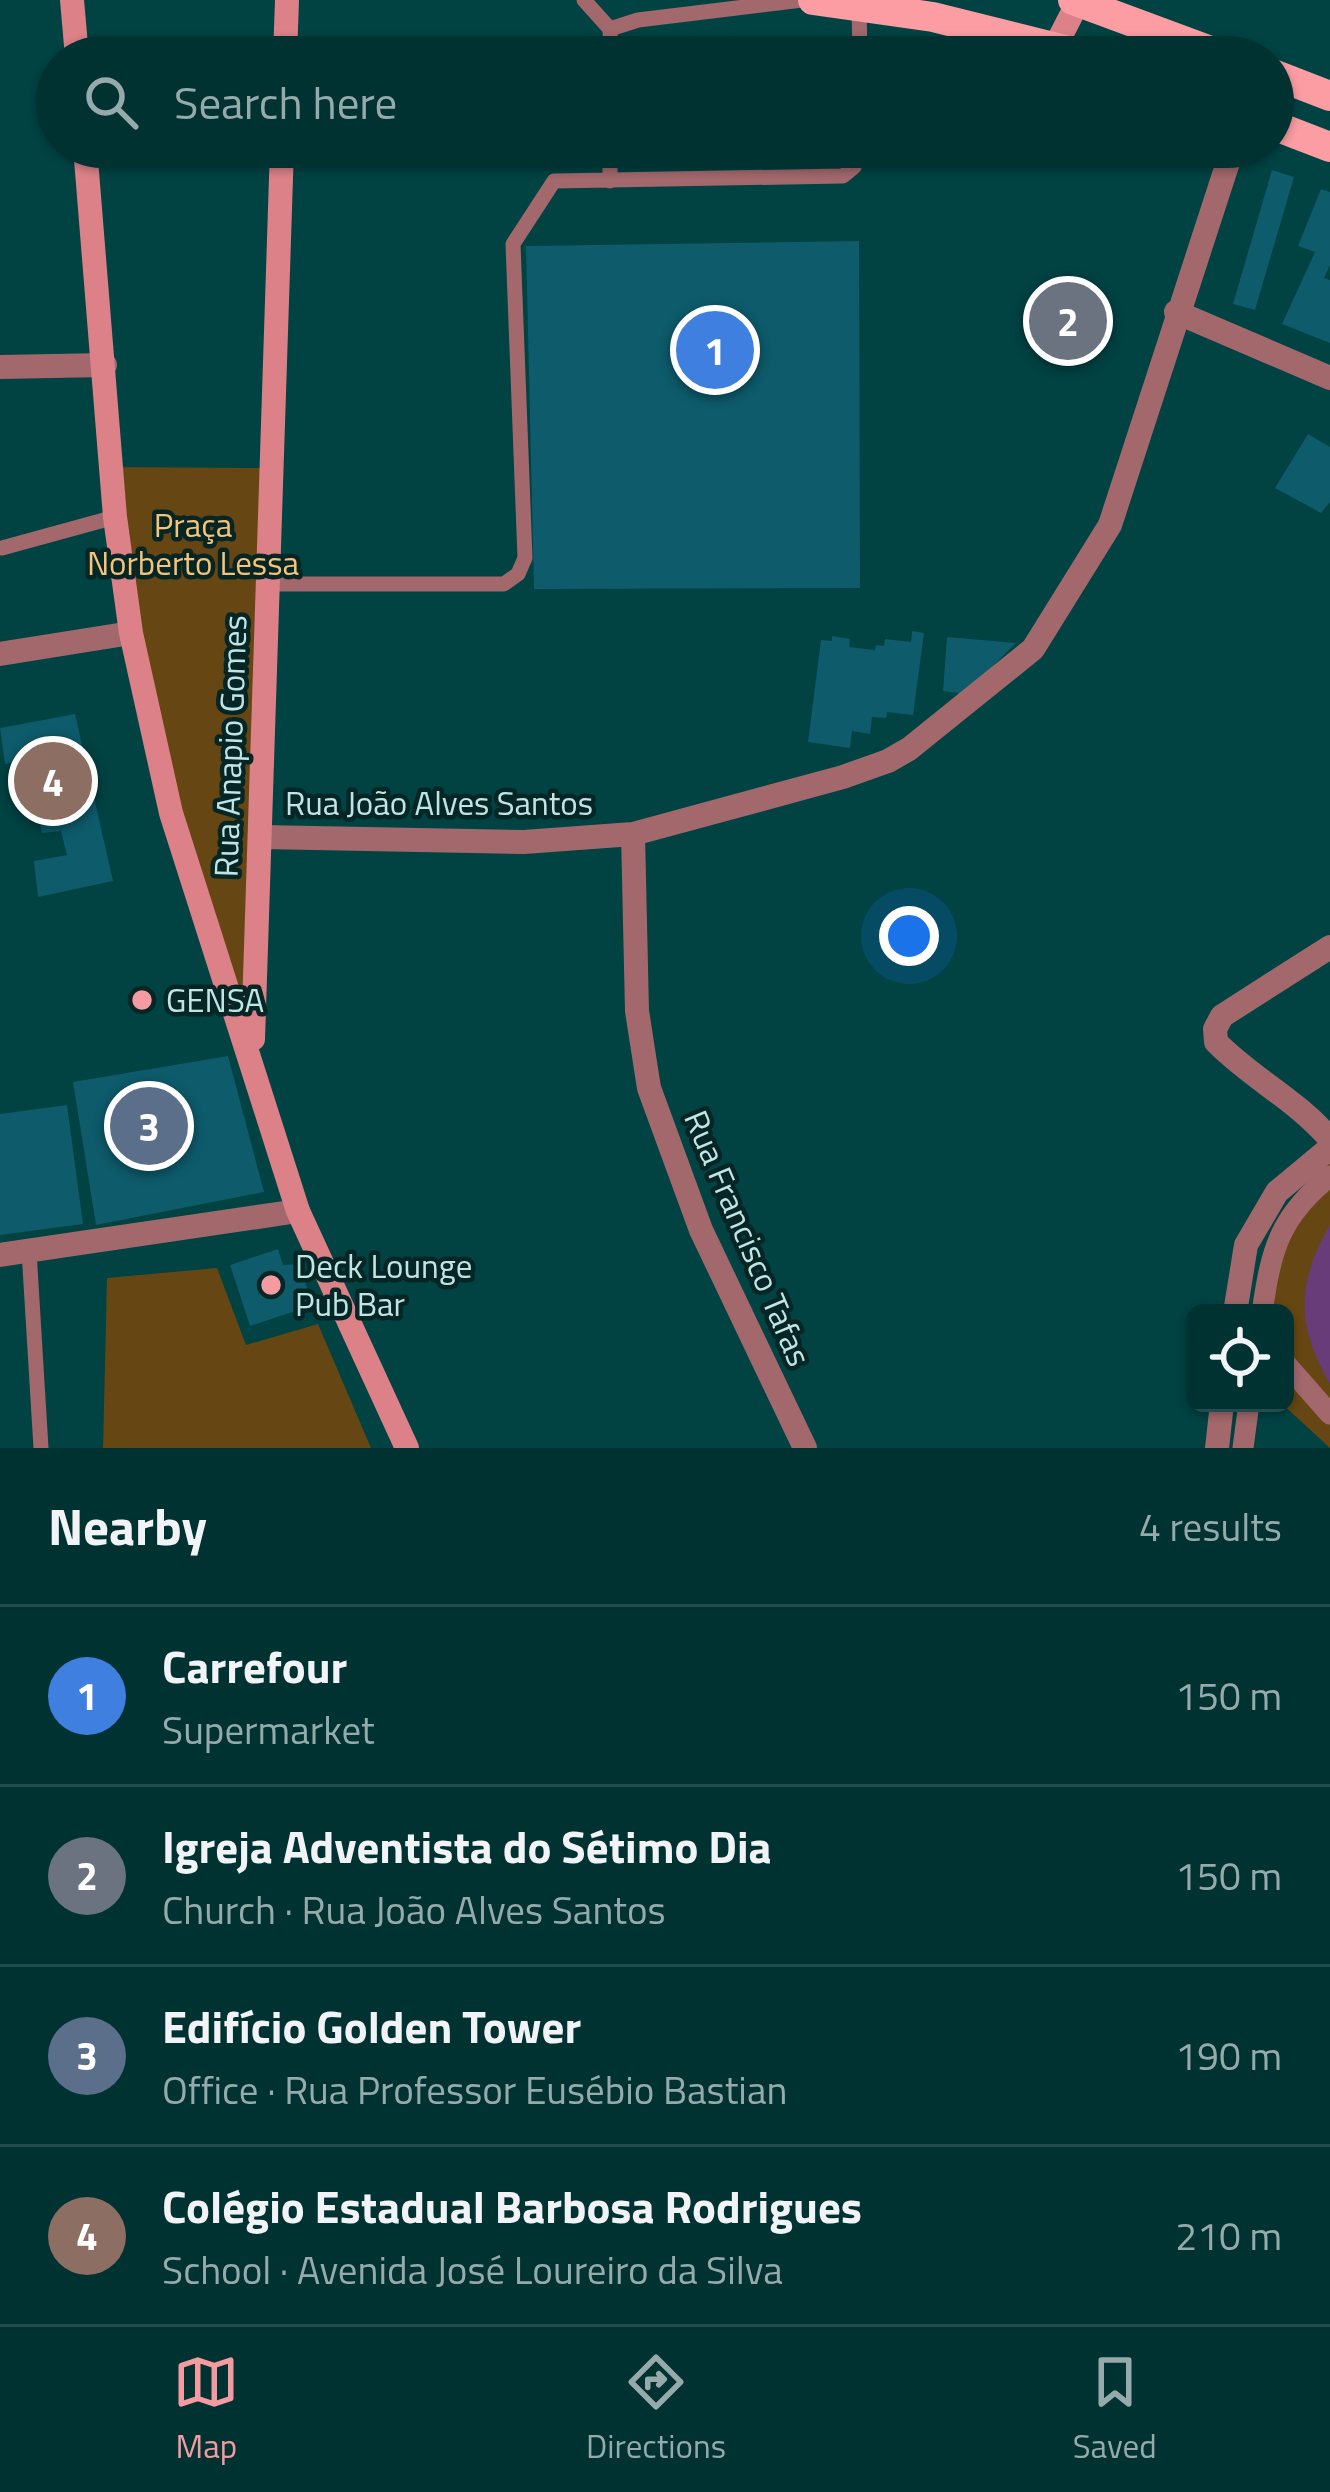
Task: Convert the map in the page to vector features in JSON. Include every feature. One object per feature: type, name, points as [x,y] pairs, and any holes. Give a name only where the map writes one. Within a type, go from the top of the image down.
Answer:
[{"type":"main road","points":[[72,0],[75,36]]},
{"type":"main road","points":[[286,36],[287,0]]},
{"type":"main road","points":[[813,0],[933,17],[1010,36]]},
{"type":"main road","points":[[1060,36],[1077,0],[1172,36]]},
{"type":"main road","points":[[1294,82],[1330,96]]},
{"type":"main road","points":[[1294,133],[1330,147]]},
{"type":"main road","points":[[87,168],[115,517],[131,633],[171,813],[298,1211],[407,1448]]},
{"type":"main road","name":"Rua Anapio Gomes","points":[[252,1059],[281,168]]},
{"type":"street","name":"Rua João Alves Santos","points":[[261,837],[524,842],[633,835],[888,761],[952,717],[1033,649],[1110,525],[1226,168]]},
{"type":"street","points":[[1176,312],[1330,378]]},
{"type":"street","points":[[0,367],[105,365]]},
{"type":"street","points":[[0,654],[131,633]]},
{"type":"street","name":"Rua Francisco Tafas","points":[[633,835],[637,1011],[649,1088],[701,1230],[805,1448]]},
{"type":"street","points":[[1236,1304],[1246,1245],[1277,1192],[1330,1143],[1308,1113],[1231,1057],[1216,1042],[1215,1029],[1222,1016],[1330,947]]},
{"type":"street","points":[[1265,1304],[1270,1256],[1300,1200],[1330,1175]]},
{"type":"street","points":[[0,1255],[298,1211]]},
{"type":"street","points":[[1294,1373],[1330,1414]]},
{"type":"street","points":[[1217,1448],[1221,1412]]},
{"type":"street","points":[[1243,1448],[1249,1412]]},
{"type":"lane","points":[[584,0],[610,29],[610,36]]},
{"type":"lane","points":[[610,29],[638,20],[802,0]]},
{"type":"lane","points":[[860,6],[860,36]]},
{"type":"lane","points":[[610,168],[610,181]]},
{"type":"lane","points":[[267,584],[504,584],[518,574],[525,558],[512,244],[554,181],[843,176],[853,168]]},
{"type":"lane","points":[[2,548],[115,517]]},
{"type":"lane","points":[[29,1251],[41,1448]]},
{"type":"green space","name":"Praça Norberto Lessa","points":[[110,467],[268,468],[250,1048],[171,810]]},
{"type":"green space","points":[[1330,1162],[1330,1448],[1291,1412],[1294,1304],[1254,1304],[1273,1228]]},
{"type":"green space","points":[[217,1268],[246,1345],[318,1324],[371,1448],[103,1448],[107,1278]]},
{"type":"shaded area","points":[[1330,1225],[1330,1384],[1311,1343],[1304,1304],[1311,1266]]},
{"type":"building","points":[[1272,170],[1294,177],[1255,310],[1233,304]]},
{"type":"building","points":[[1321,189],[1330,192],[1330,265],[1324,278],[1330,280],[1330,343],[1282,324],[1315,252],[1298,246]]},
{"type":"building","points":[[859,241],[860,588],[534,589],[526,246]]},
{"type":"building","points":[[1308,434],[1330,447],[1330,502],[1321,513],[1275,488]]},
{"type":"building","points":[[912,631],[924,633],[913,715],[887,712],[886,718],[872,717],[870,734],[852,731],[850,748],[808,742],[821,640],[832,641],[832,636],[850,639],[849,647],[875,650],[876,645],[884,646],[885,639],[911,642]]},
{"type":"building","points":[[947,637],[1016,643],[957,702],[958,693],[943,691]]},
{"type":"building","points":[[75,714],[113,881],[38,897],[34,861],[67,855],[61,831],[42,833],[32,786],[52,784],[42,759],[5,764],[0,728]]},
{"type":"building","points":[[228,1056],[264,1192],[96,1225],[73,1082]]},
{"type":"building","points":[[67,1105],[83,1224],[0,1235],[0,1114]]},
{"type":"building","name":"Deck Lounge Pub Bar","points":[[278,1249],[283,1265],[299,1264],[313,1305],[250,1326],[230,1265]]},
{"type":"place","name":"Igreja Adventista do Sétimo Dia","points":[[1068,321]]},
{"type":"place","name":"Carrefour","points":[[715,350]]},
{"type":"place","name":"Colégio Estadual Barbosa Rodrigues","points":[[53,781]]},
{"type":"place","name":"GENSA","points":[[142,1000]]},
{"type":"place","name":"Edifício Golden Tower","points":[[149,1126]]},
{"type":"place","name":"Deck Lounge Pub Bar","points":[[271,1285]]}]
